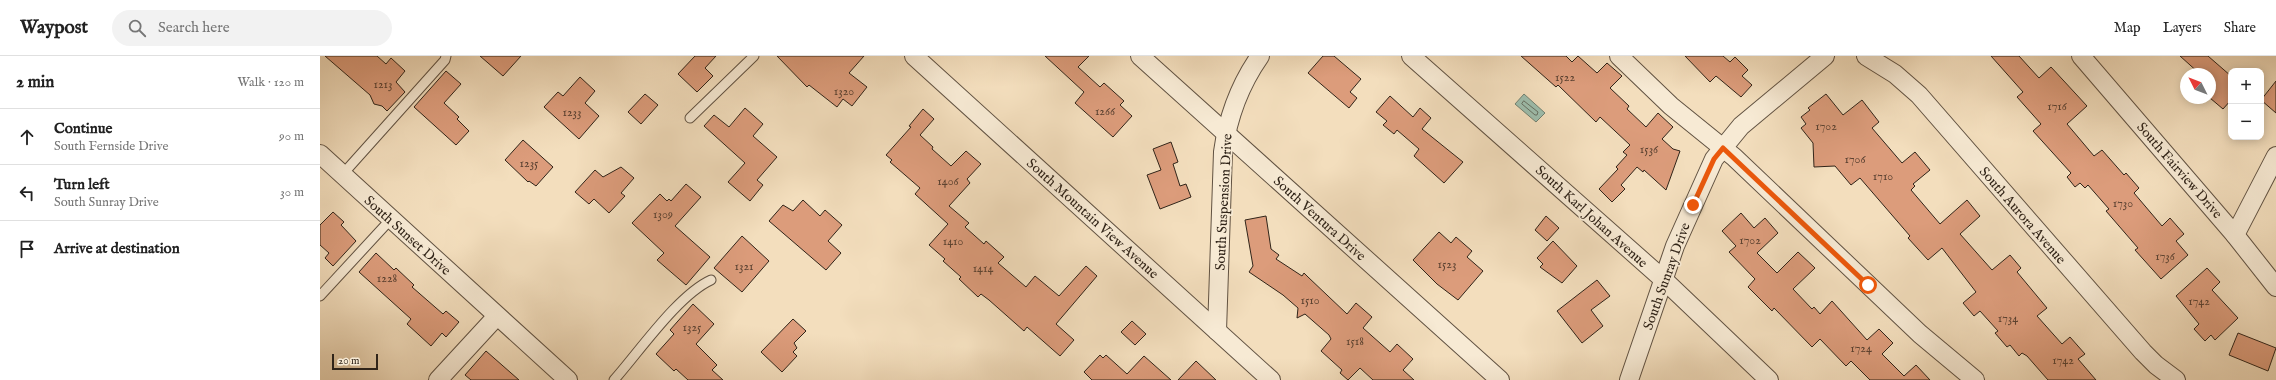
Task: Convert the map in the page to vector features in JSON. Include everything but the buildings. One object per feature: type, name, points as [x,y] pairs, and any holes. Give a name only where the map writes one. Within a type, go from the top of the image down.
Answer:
[{"type":"street","name":"South Mountain View Avenue","points":[[914,56],[1271,380]]},
{"type":"street","name":"South Ventura Drive","points":[[1140,56],[1500,380]]},
{"type":"street","name":"South Suspension Drive","points":[[1217,331],[1223,152],[1226,133],[1236,98],[1248,73],[1260,56]]},
{"type":"street","name":"South Karl Johan Avenue","points":[[1411,56],[1664,280],[1769,380]]},
{"type":"street","points":[[1619,56],[1672,106],[1723,148],[1920,334],[1975,380]]},
{"type":"street","name":"South Sunray Drive","points":[[1629,380],[1664,280],[1708,170],[1720,150],[1741,126],[1825,56]]},
{"type":"street","name":"South Aurora Avenue","points":[[1866,56],[1895,74],[1919,95],[2139,348],[2156,365],[2176,380]]},
{"type":"street","name":"South Fairview Drive","points":[[2081,56],[2235,235],[2276,287]]},
{"type":"street","name":"South Sunset Drive","points":[[320,154],[568,380]]},
{"type":"street","points":[[2235,235],[2276,156]]},
{"type":"street","points":[[438,380],[497,316]]},
{"type":"lane","points":[[342,175],[445,60],[446,56]]},
{"type":"lane","points":[[690,118],[754,56]]},
{"type":"lane","points":[[320,296],[391,219]]},
{"type":"lane","points":[[614,380],[671,314],[701,285],[711,280]]},
{"type":"water","points":[[1524,94],[1545,113],[1536,122],[1515,104]]},
{"type":"route","points":[[1693,205],[1708,170],[1720,150],[1723,148],[1868,285]]}]
